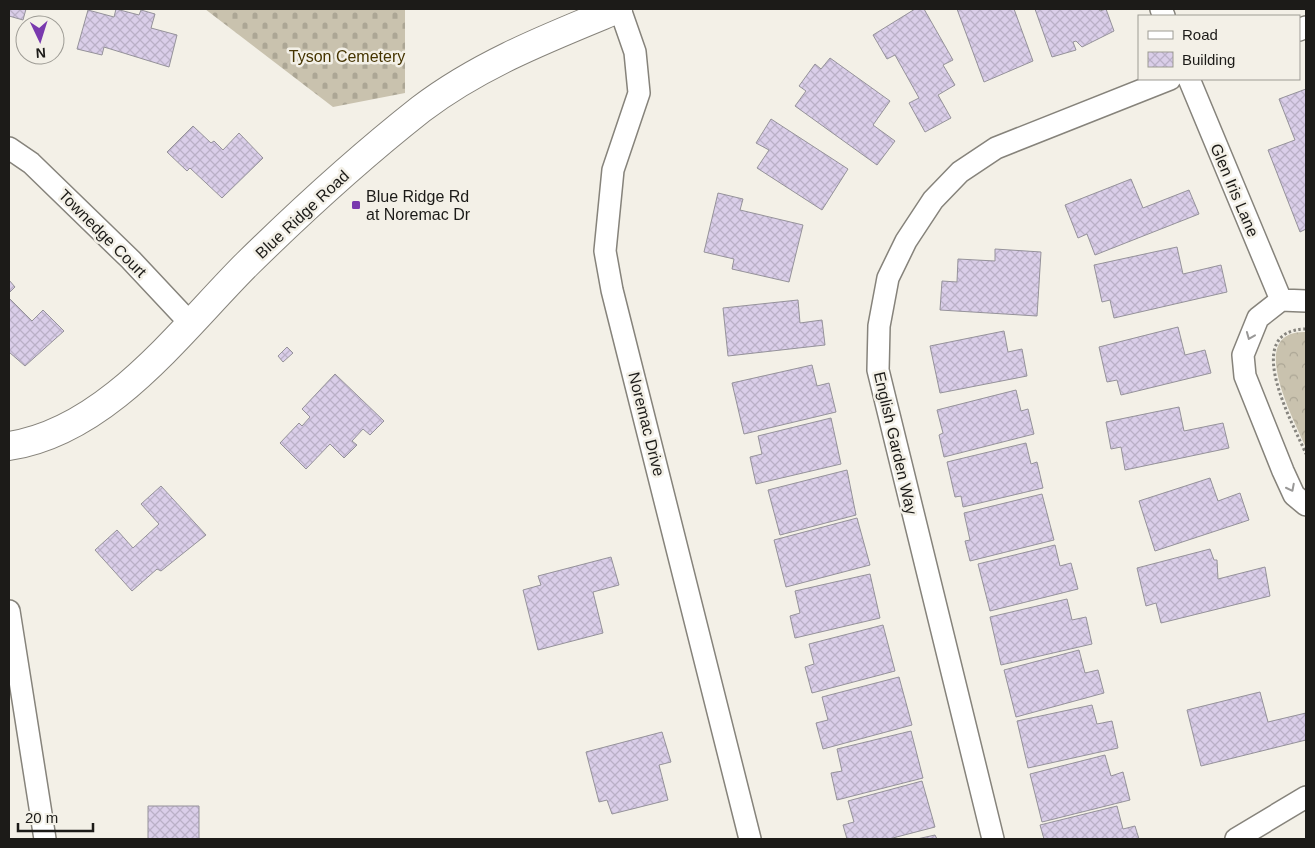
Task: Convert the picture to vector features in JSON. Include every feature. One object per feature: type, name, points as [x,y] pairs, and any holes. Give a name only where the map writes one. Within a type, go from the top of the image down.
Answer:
[{"type":"main road","name":"Blue Ridge Road","points":[[9,446],[44,437],[73,425],[106,404],[191,324],[247,264],[338,180],[423,108],[473,76],[523,48],[619,9]]},
{"type":"street","name":"Noremac Drive","points":[[619,9],[635,52],[639,93],[613,170],[605,251],[612,290],[750,839]]},
{"type":"street","name":"English Garden Way","points":[[993,839],[878,370],[879,326],[888,278],[906,241],[933,200],[960,172],[996,148],[1167,80]]},
{"type":"street","name":"Glen Iris Lane","points":[[1189,80],[1281,300]]},
{"type":"street","name":"Townedge Court","points":[[9,148],[31,163],[46,177],[131,260],[191,324]]},
{"type":"street","points":[[1306,301],[1281,300],[1258,318],[1243,355],[1245,376],[1294,495],[1306,505]]},
{"type":"street","points":[[9,611],[45,839]]},
{"type":"street","points":[[1236,839],[1306,797]]},
{"type":"path","points":[[1306,329],[1288,332],[1282,338],[1275,348],[1272,364],[1274,378],[1306,454]]},
{"type":"green space","name":"Tyson Cemetery","points":[[205,9],[405,9],[405,93],[333,107]]},
{"type":"green space","points":[[1306,332],[1306,448],[1285,399],[1276,361],[1278,345],[1288,335]]},
{"type":"building","points":[[9,9],[26,9],[24,15],[15,15],[15,18],[9,16]]},
{"type":"building","points":[[116,9],[139,15],[141,10],[155,14],[151,28],[177,35],[169,67],[104,47],[102,55],[77,49],[88,10],[114,17]]},
{"type":"building","points":[[915,9],[924,9],[953,60],[943,65],[955,85],[938,95],[951,118],[925,132],[909,103],[919,98],[895,55],[887,59],[873,35]]},
{"type":"building","points":[[957,9],[1014,9],[1033,61],[984,82]]},
{"type":"building","points":[[1035,9],[1099,9],[1100,11],[1106,9],[1114,31],[1082,47],[1076,41],[1073,42],[1076,50],[1052,57]]},
{"type":"building","points":[[830,58],[890,101],[873,125],[895,141],[877,165],[795,106],[806,91],[799,86],[815,64],[821,69]]},
{"type":"building","points":[[1306,89],[1306,229],[1300,232],[1268,150],[1295,140],[1279,99]]},
{"type":"building","points":[[771,119],[848,169],[822,210],[757,168],[769,150],[756,143]]},
{"type":"building","points":[[193,126],[211,143],[214,141],[223,150],[239,133],[263,158],[222,198],[190,168],[187,171],[167,152]]},
{"type":"building","points":[[1131,179],[1143,208],[1189,190],[1199,214],[1095,255],[1087,234],[1078,238],[1065,205]]},
{"type":"building","points":[[718,193],[743,199],[740,210],[803,225],[789,282],[732,269],[734,259],[704,252]]},
{"type":"building","points":[[1177,247],[1183,274],[1221,265],[1227,292],[1114,318],[1110,300],[1102,302],[1094,265]]},
{"type":"building","points":[[995,249],[1041,252],[1037,316],[940,310],[942,281],[957,282],[958,259],[995,261]]},
{"type":"building","points":[[9,280],[15,287],[9,293]]},
{"type":"building","points":[[9,298],[32,321],[43,310],[64,331],[25,366],[9,352]]},
{"type":"building","points":[[798,300],[800,323],[822,320],[825,345],[728,356],[723,308]]},
{"type":"building","points":[[1178,327],[1185,355],[1205,350],[1211,373],[1121,395],[1117,380],[1107,382],[1099,347]]},
{"type":"building","points":[[1004,331],[1008,352],[1022,349],[1027,376],[940,393],[930,346]]},
{"type":"building","points":[[287,347],[293,353],[283,362],[278,356]]},
{"type":"building","points":[[812,365],[817,386],[829,383],[836,412],[744,434],[732,383]]},
{"type":"building","points":[[335,374],[384,421],[370,435],[363,429],[352,441],[357,445],[344,458],[330,444],[306,469],[280,443],[299,423],[302,426],[310,417],[302,409]]},
{"type":"building","points":[[1016,390],[1021,411],[1028,409],[1034,434],[944,457],[939,435],[943,433],[937,410]]},
{"type":"building","points":[[1179,407],[1184,431],[1223,423],[1229,448],[1125,470],[1121,447],[1111,449],[1106,422]]},
{"type":"building","points":[[831,418],[841,464],[756,484],[750,457],[762,454],[758,436]]},
{"type":"building","points":[[1026,443],[1031,464],[1037,462],[1043,488],[963,507],[961,496],[955,497],[947,462]]},
{"type":"building","points":[[847,470],[856,515],[780,535],[768,490]]},
{"type":"building","points":[[1210,478],[1218,501],[1240,493],[1249,520],[1155,551],[1139,501]]},
{"type":"building","points":[[161,486],[206,535],[161,571],[157,569],[132,591],[95,550],[117,530],[133,548],[159,524],[141,504]]},
{"type":"building","points":[[1042,494],[1054,540],[970,561],[965,541],[970,540],[964,513]]},
{"type":"building","points":[[857,518],[870,565],[786,587],[774,540]]},
{"type":"building","points":[[1055,545],[1060,566],[1071,563],[1078,589],[990,611],[978,564]]},
{"type":"building","points":[[1210,549],[1214,560],[1217,560],[1218,579],[1265,567],[1270,596],[1161,623],[1156,603],[1146,606],[1137,568]]},
{"type":"building","points":[[611,557],[619,585],[593,592],[603,633],[538,650],[523,590],[541,585],[538,576]]},
{"type":"building","points":[[870,574],[880,618],[795,638],[790,616],[800,613],[795,591]]},
{"type":"building","points":[[1067,599],[1072,620],[1086,617],[1092,644],[1001,665],[990,617]]},
{"type":"building","points":[[883,625],[895,671],[812,693],[805,667],[814,664],[809,644]]},
{"type":"building","points":[[1079,650],[1085,673],[1098,670],[1104,693],[1016,717],[1004,670]]},
{"type":"building","points":[[899,677],[912,725],[823,749],[816,723],[828,720],[822,697]]},
{"type":"building","points":[[1260,692],[1268,722],[1306,713],[1306,740],[1201,766],[1187,710]]},
{"type":"building","points":[[1092,705],[1097,724],[1112,721],[1118,748],[1028,768],[1017,721]]},
{"type":"building","points":[[911,731],[923,778],[837,800],[831,773],[842,771],[837,749]]},
{"type":"building","points":[[662,732],[671,762],[659,765],[668,800],[612,814],[607,800],[599,802],[586,752]]},
{"type":"building","points":[[1105,755],[1111,776],[1123,772],[1130,800],[1042,822],[1030,774]]},
{"type":"building","points":[[922,781],[935,827],[889,839],[847,839],[843,825],[854,822],[848,801]]},
{"type":"building","points":[[148,806],[199,806],[199,839],[148,839]]},
{"type":"building","points":[[1117,806],[1123,829],[1135,826],[1139,839],[1044,839],[1040,825]]},
{"type":"building","points":[[935,835],[937,839],[917,839]]},
{"type":"place","name":"Blue Ridge Rd at Noremac Dr","points":[[356,205]]}]
